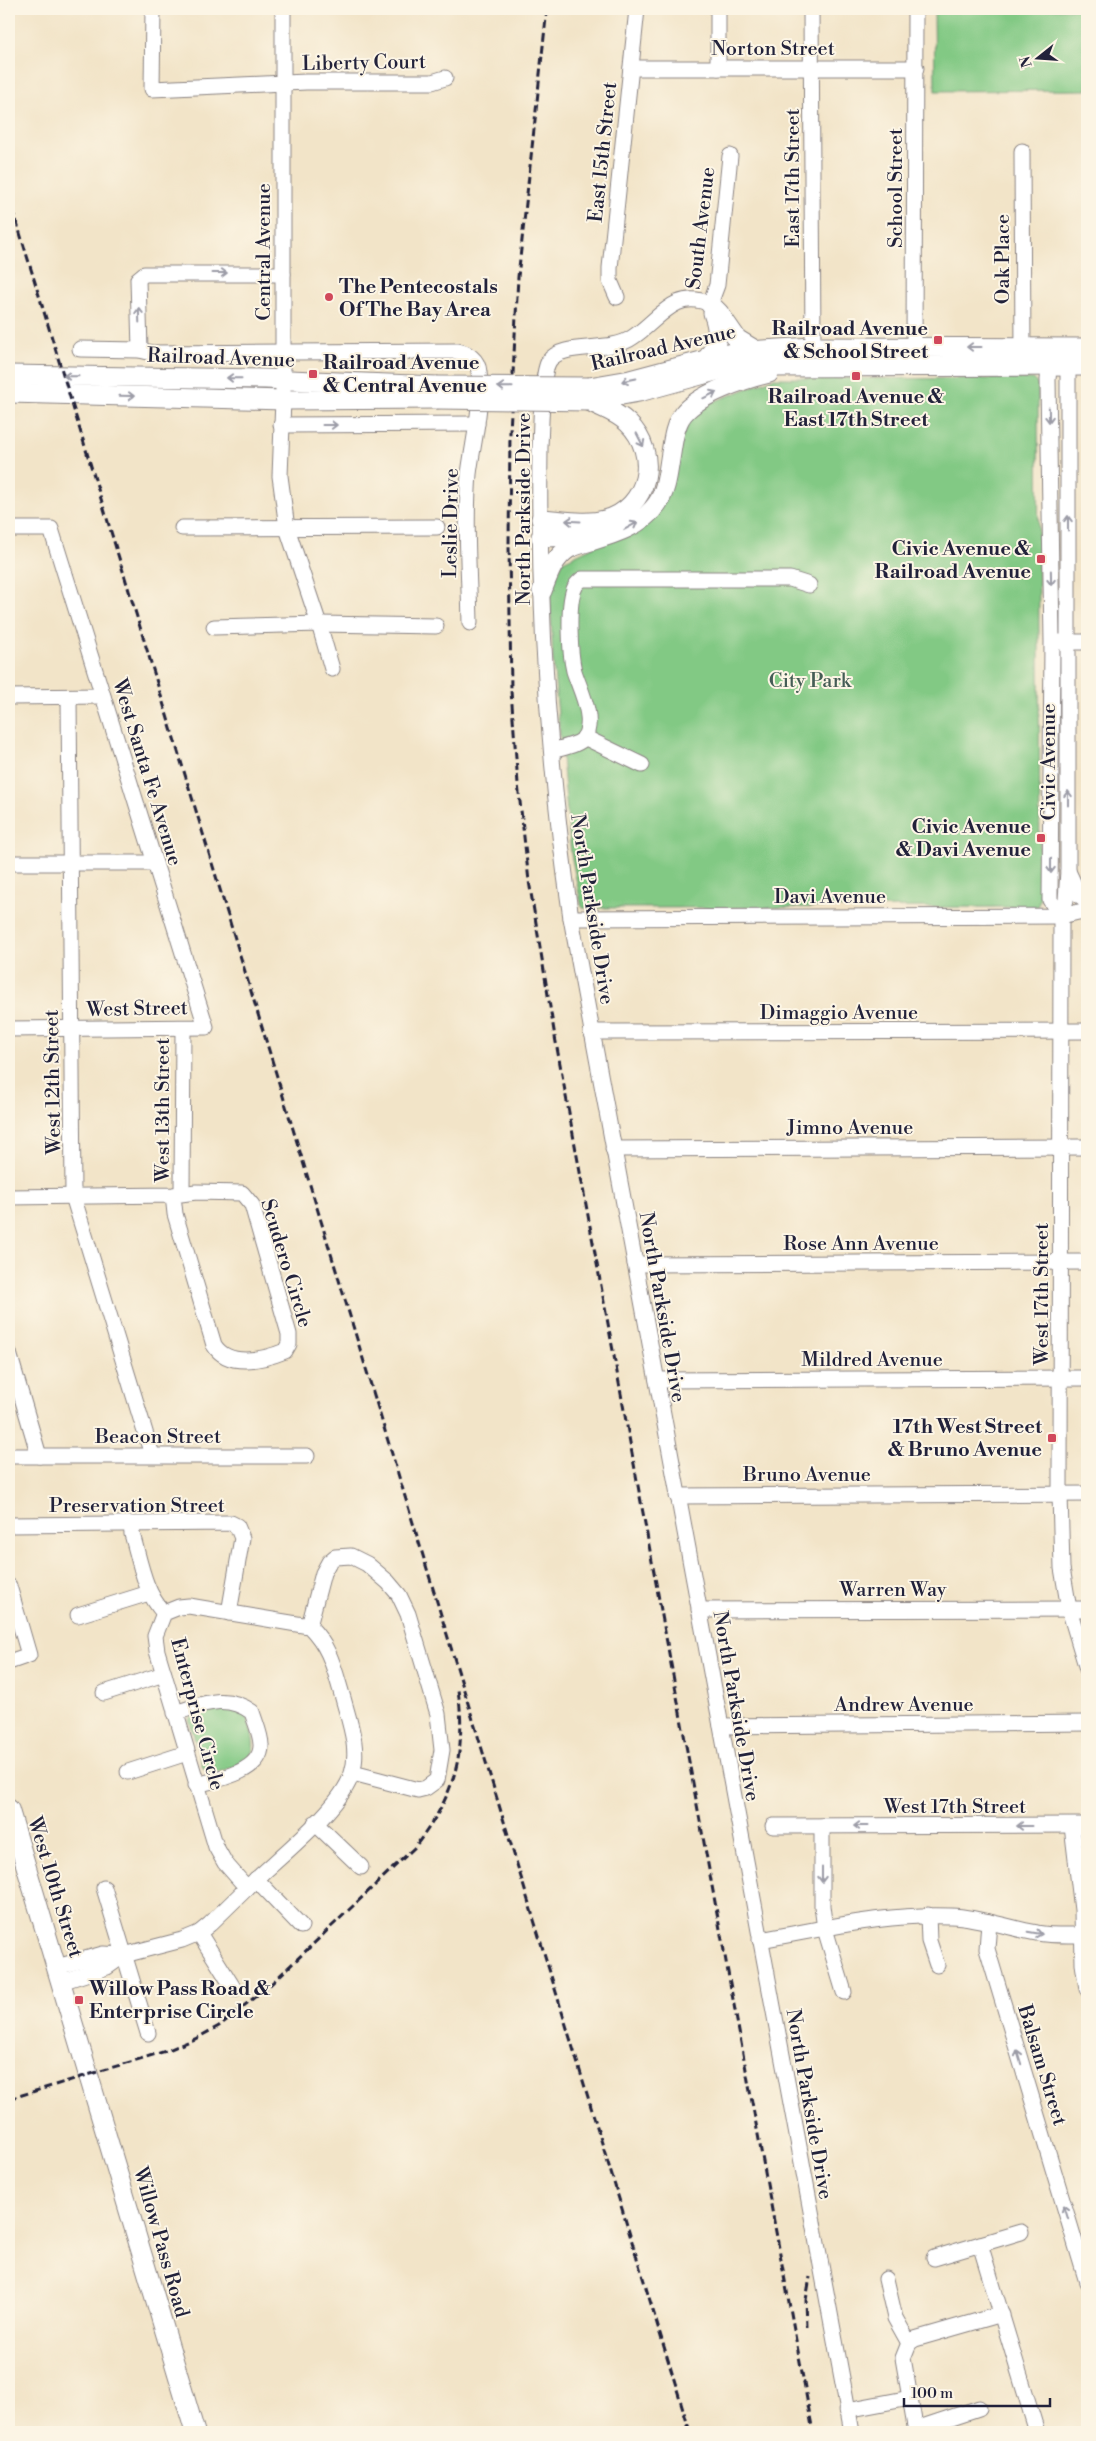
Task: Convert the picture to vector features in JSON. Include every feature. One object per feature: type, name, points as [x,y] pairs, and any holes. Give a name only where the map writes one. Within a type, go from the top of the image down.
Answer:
[{"type":"main road","points":[[710,304],[719,313],[737,339],[755,350]]},
{"type":"main road","points":[[707,359],[713,351],[719,334],[718,325],[710,304]]},
{"type":"main road","name":"Railroad Avenue","points":[[589,394],[630,380],[707,359],[755,350],[914,347],[1087,348]]},
{"type":"main road","name":"Railroad Avenue","points":[[9,375],[283,380],[437,392],[589,394],[639,392],[730,368],[1087,366]]},
{"type":"main road","points":[[542,591],[553,562],[561,553],[630,527],[656,505],[663,492],[676,427],[683,414],[693,404],[747,379],[805,367]]},
{"type":"main road","name":"Railroad Avenue","points":[[9,393],[283,400],[437,392]]},
{"type":"main road","points":[[541,528],[606,520],[632,505],[643,488],[646,478],[646,454],[638,435],[620,417],[589,394]]},
{"type":"main road","points":[[541,528],[602,536]]},
{"type":"main road","name":"West 10th Street","points":[[9,1809],[85,2064]]},
{"type":"main road","name":"Willow Pass Road","points":[[85,2064],[195,2432]]},
{"type":"street","name":"Liberty Court","points":[[153,9],[152,89],[282,84],[432,82],[445,78]]},
{"type":"street","name":"Central Avenue","points":[[283,9],[283,400],[280,476],[287,528],[320,624],[332,669]]},
{"type":"street","name":"East 15th Street","points":[[617,297],[610,281],[610,268],[637,9]]},
{"type":"street","points":[[718,9],[718,68]]},
{"type":"street","name":"East 17th Street","points":[[811,9],[813,348]]},
{"type":"street","name":"School Street","points":[[914,367],[915,9]]},
{"type":"street","name":"Norton Street","points":[[631,68],[916,68]]},
{"type":"street","name":"Oak Place","points":[[1022,151],[1023,367]]},
{"type":"street","name":"South Avenue","points":[[710,304],[718,285],[730,156]]},
{"type":"street","points":[[140,350],[138,279],[144,274],[283,274]]},
{"type":"street","name":"North Parkside Drive","points":[[710,304],[700,300],[685,299],[674,304],[631,339],[603,348],[567,349],[558,352],[546,365],[541,422],[541,528],[542,591],[552,751],[561,850],[591,1032],[852,2432]]},
{"type":"street","points":[[1057,348],[1068,367]]},
{"type":"street","name":"Civic Avenue","points":[[1057,348],[1049,367],[1052,642],[1050,900],[1061,916]]},
{"type":"street","points":[[80,349],[140,350],[152,353],[283,352]]},
{"type":"street","name":"Leslie Drive","points":[[283,352],[467,353],[475,360],[480,371],[477,424],[469,475],[467,530],[470,623]]},
{"type":"street","name":"Civic Avenue","points":[[1061,916],[1066,900],[1068,871],[1068,367]]},
{"type":"street","points":[[281,425],[477,424]]},
{"type":"street","points":[[182,528],[436,527]]},
{"type":"street","name":"West Santa Fe Avenue","points":[[9,529],[51,529],[206,1027]]},
{"type":"street","points":[[552,751],[581,741],[588,722],[574,670],[571,628],[572,600],[575,587],[582,579],[790,579],[809,584]]},
{"type":"street","points":[[214,626],[320,624],[436,626]]},
{"type":"street","points":[[1052,642],[1087,642]]},
{"type":"street","points":[[9,697],[104,696]]},
{"type":"street","name":"West 12th Street","points":[[70,697],[73,1196],[152,1456]]},
{"type":"street","points":[[584,737],[642,765]]},
{"type":"street","points":[[9,863],[155,863]]},
{"type":"street","points":[[1068,871],[1079,895],[1087,901]]},
{"type":"street","name":"Davi Avenue","points":[[571,918],[1061,916],[1087,910]]},
{"type":"street","name":"West 17th Street","points":[[1061,916],[1060,1494],[1062,1568],[1069,1609],[1087,1669]]},
{"type":"street","name":"West Street","points":[[9,1029],[206,1027]]},
{"type":"street","name":"West 13th Street","points":[[177,1194],[183,1028]]},
{"type":"street","name":"Dimaggio Avenue","points":[[591,1032],[1087,1031]]},
{"type":"street","name":"Jimno Avenue","points":[[613,1149],[1087,1147]]},
{"type":"street","name":"Scudero Circle","points":[[235,1192],[248,1198],[252,1205],[289,1334],[289,1344],[285,1351],[238,1360],[228,1358],[219,1353],[214,1345],[175,1214],[177,1194],[235,1192]]},
{"type":"street","points":[[9,1197],[177,1194]]},
{"type":"street","name":"Rose Ann Avenue","points":[[635,1264],[1087,1262]]},
{"type":"street","points":[[9,1353],[39,1456]]},
{"type":"street","name":"Mildred Avenue","points":[[657,1380],[1087,1378]]},
{"type":"street","name":"Beacon Street","points":[[9,1456],[307,1456]]},
{"type":"street","name":"Bruno Avenue","points":[[677,1496],[1087,1494]]},
{"type":"street","points":[[131,1524],[132,1534],[149,1593],[154,1603],[164,1614]]},
{"type":"street","name":"Preservation Street","points":[[9,1525],[231,1524],[237,1526],[242,1538],[229,1612]]},
{"type":"street","points":[[59,1975],[107,1967],[124,1955],[159,1947],[199,1933],[337,1802],[353,1772],[352,1732],[330,1653],[321,1638],[309,1626],[323,1573],[329,1562],[341,1555],[351,1556],[367,1564],[388,1582],[399,1595],[408,1614],[438,1714],[442,1750],[437,1780],[426,1788],[418,1790],[353,1772]]},
{"type":"street","points":[[9,1586],[29,1655],[9,1662]]},
{"type":"street","points":[[78,1615],[149,1593]]},
{"type":"street","name":"Enterprise Circle","points":[[301,1926],[225,1863],[216,1847],[196,1785],[154,1636],[164,1614],[169,1610],[189,1606],[309,1626]]},
{"type":"street","name":"Warren Way","points":[[700,1610],[1087,1609]]},
{"type":"street","points":[[104,1693],[164,1674]]},
{"type":"street","points":[[175,1713],[212,1702],[228,1701],[240,1703],[252,1712],[262,1746],[257,1757],[248,1767],[236,1774],[196,1785]]},
{"type":"street","name":"Andrew Avenue","points":[[721,1726],[1087,1723]]},
{"type":"street","points":[[128,1772],[187,1754]]},
{"type":"street","points":[[315,1823],[361,1867]]},
{"type":"street","name":"West 17th Street","points":[[773,1826],[1080,1826]]},
{"type":"street","points":[[822,1826],[822,1906],[825,1929],[844,1992]]},
{"type":"street","points":[[1080,1826],[1083,1964],[1087,1989]]},
{"type":"street","points":[[104,1888],[148,2033]]},
{"type":"street","points":[[760,1940],[888,1917],[928,1916],[953,1916],[989,1922],[1039,1934],[1082,1936]]},
{"type":"street","points":[[928,1916],[929,1941],[937,1965]]},
{"type":"street","name":"Balsam Street","points":[[989,1922],[987,1949],[1087,2278]]},
{"type":"street","points":[[199,1933],[234,1989]]},
{"type":"street","points":[[934,2258],[1021,2232]]},
{"type":"street","points":[[980,2244],[1037,2432]]},
{"type":"street","points":[[886,2279],[895,2318],[909,2343]]},
{"type":"street","points":[[980,2408],[916,2431],[903,2358],[909,2343],[915,2339],[1002,2314]]},
{"type":"street","points":[[847,2410],[910,2398]]},
{"type":"green space","points":[[934,9],[1087,9],[1087,90],[935,91]]},
{"type":"green space","name":"City Park","points":[[774,378],[1034,379],[1038,386],[1040,899],[1037,907],[582,908],[571,854],[553,661],[550,591],[563,561],[643,523],[686,422],[710,403]]},
{"type":"green space","points":[[219,1707],[227,1707],[246,1715],[251,1729],[253,1749],[245,1761],[212,1774],[203,1768],[189,1719],[193,1715]]},
{"type":"railway","points":[[547,9],[518,277],[510,432],[511,691],[518,784],[529,881],[555,1037],[813,2432]]},
{"type":"railway","points":[[9,197],[690,2432]]},
{"type":"railway","points":[[9,2099],[166,2051],[195,2039],[219,2026],[271,1984],[414,1848],[428,1829],[448,1793],[459,1755],[461,1735],[458,1690]]},
{"type":"railway","points":[[807,2327],[806,2300],[810,2277]]},
{"type":"place","name":"The Pentecostals Of The Bay Area","points":[[329,297]]},
{"type":"place","name":"Railroad Avenue & School Street","points":[[938,340]]},
{"type":"place","name":"Railroad Avenue & Central Avenue","points":[[313,374]]},
{"type":"place","name":"Railroad Avenue & East 17th Street","points":[[856,376]]},
{"type":"place","name":"Civic Avenue & Railroad Avenue","points":[[1041,559]]},
{"type":"place","name":"Civic Avenue & Davi Avenue","points":[[1041,838]]},
{"type":"place","name":"17th West Street & Bruno Avenue","points":[[1052,1438]]},
{"type":"place","name":"Willow Pass Road & Enterprise Circle","points":[[79,2000]]}]
